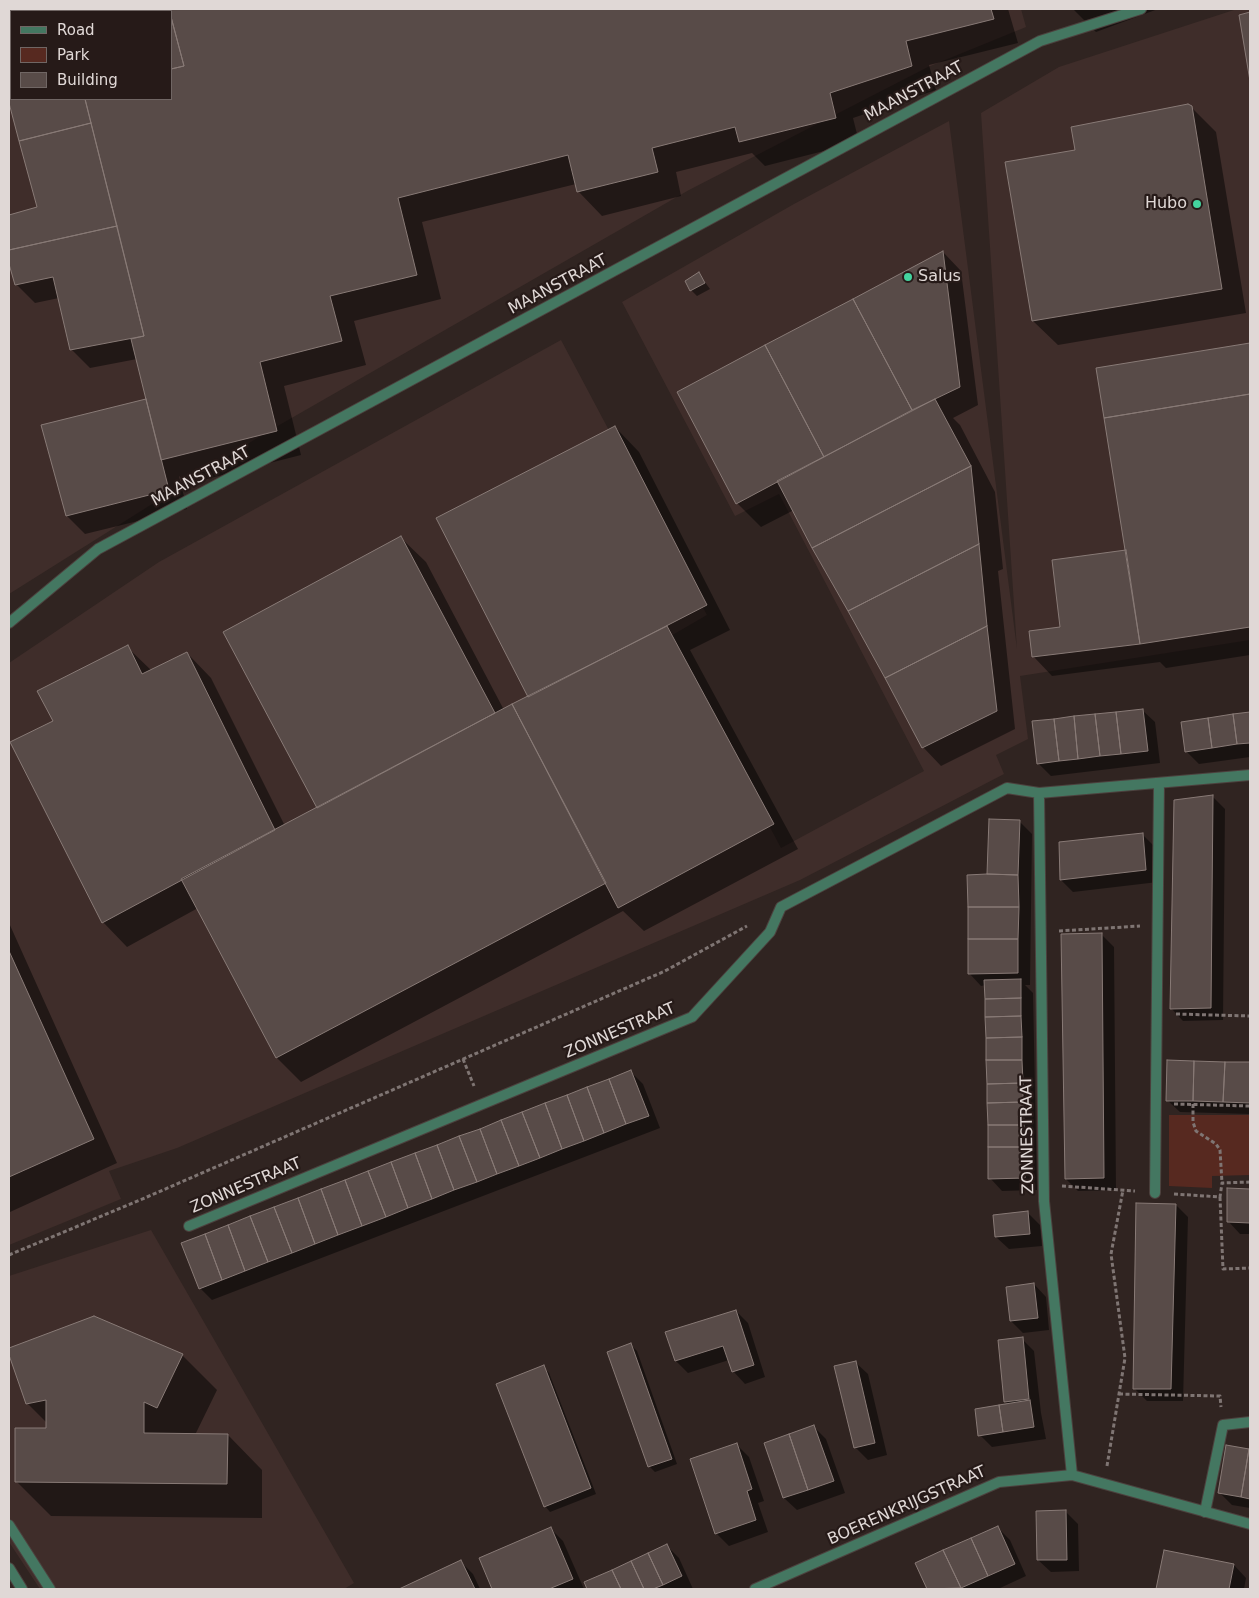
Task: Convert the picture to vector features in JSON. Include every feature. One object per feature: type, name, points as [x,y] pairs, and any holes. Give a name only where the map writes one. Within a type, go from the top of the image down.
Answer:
[{"type":"street","name":"MAANSTRAAT","points":[[9,623],[98,549],[1040,41],[1141,9]]},
{"type":"street","points":[[781,907],[1006,788],[1039,794],[1250,775]]},
{"type":"street","points":[[1155,1193],[1159,783]]},
{"type":"street","name":"ZONNESTRAAT","points":[[1039,794],[1044,1201],[1072,1475]]},
{"type":"street","name":"ZONNESTRAAT","points":[[189,1226],[692,1017],[770,932],[781,907]]},
{"type":"street","points":[[1204,1512],[1223,1426],[1250,1422]]},
{"type":"street","name":"BOERENKRIJGSTRAAT","points":[[755,1589],[771,1586],[999,1482],[1072,1475],[1250,1524]]},
{"type":"street","points":[[9,1525],[50,1589]]},
{"type":"street","points":[[9,1568],[22,1589]]},
{"type":"path","points":[[9,1255],[665,971],[781,907]]},
{"type":"path","points":[[1041,932],[1157,925]]},
{"type":"path","points":[[1156,1014],[1250,1016]]},
{"type":"path","points":[[463,1059],[482,1104]]},
{"type":"path","points":[[1156,1104],[1250,1106]]},
{"type":"path","points":[[1193,1104],[1193,1122],[1196,1131],[1216,1144],[1220,1150],[1222,1182]]},
{"type":"path","points":[[1104,1484],[1125,1358],[1111,1254],[1123,1190]]},
{"type":"path","points":[[1220,1197],[1222,1269],[1250,1268]]},
{"type":"path","points":[[1119,1394],[1220,1396],[1223,1426]]},
{"type":"shaded area","points":[[9,9],[1021,9],[1026,27],[928,67],[689,190],[262,435],[9,594]]},
{"type":"shaded area","points":[[1237,9],[1250,9],[1250,640],[1020,676],[1028,739],[996,755],[1004,774],[800,880],[177,1148],[109,1171],[121,1199],[9,1245],[9,663],[159,562],[561,340],[707,615],[669,637],[781,848],[924,771],[779,494],[735,516],[622,302],[794,204],[949,121],[1017,649],[981,113],[1059,67]]},
{"type":"shaded area","points":[[151,1230],[354,1583],[344,1589],[40,1589],[9,1542],[9,1276]]},
{"type":"green space","points":[[1169,1115],[1250,1115],[1250,1175],[1212,1176],[1212,1188],[1169,1186]]},
{"type":"building","points":[[63,9],[64,10],[23,10]]},
{"type":"building","points":[[63,9],[170,10],[64,10]]},
{"type":"building","points":[[991,9],[994,19],[906,41],[912,66],[830,93],[836,118],[739,142],[735,127],[652,148],[658,172],[577,192],[568,155],[398,198],[417,275],[330,296],[342,341],[260,362],[277,431],[161,460],[131,339],[144,336],[85,100],[172,100],[172,69],[184,66],[172,20],[172,10],[169,10]]},
{"type":"building","points":[[1250,12],[1250,81],[1239,15]]},
{"type":"building","points":[[172,21],[184,66],[172,69]]},
{"type":"building","points":[[9,44],[10,100],[85,100],[91,123],[19,141],[9,103]]},
{"type":"building","points":[[1188,104],[1192,106],[1222,289],[1032,321],[1005,162],[1075,150],[1071,127]]},
{"type":"building","points":[[91,123],[117,226],[9,250],[9,215],[37,207],[19,141]]},
{"type":"building","points":[[117,226],[144,336],[70,350],[53,277],[15,285],[9,264],[9,250]]},
{"type":"building","points":[[943,251],[960,387],[912,410],[853,299]]},
{"type":"building","points":[[699,272],[705,283],[690,291],[685,281]]},
{"type":"building","points":[[853,299],[912,410],[824,457],[765,345]]},
{"type":"building","points":[[1250,343],[1250,394],[1104,418],[1096,368]]},
{"type":"building","points":[[765,345],[824,457],[736,504],[677,392]]},
{"type":"building","points":[[1250,394],[1250,627],[1140,644],[1104,418]]},
{"type":"building","points":[[146,399],[169,490],[66,516],[41,425]]},
{"type":"building","points":[[935,399],[971,466],[812,548],[777,481]]},
{"type":"building","points":[[615,426],[707,605],[528,697],[436,518]]},
{"type":"building","points":[[971,466],[979,544],[848,611],[812,548]]},
{"type":"building","points":[[401,536],[495,713],[317,808],[223,632]]},
{"type":"building","points":[[979,544],[987,626],[885,678],[848,611]]},
{"type":"building","points":[[1126,550],[1140,644],[1032,657],[1029,631],[1060,627],[1052,560]]},
{"type":"building","points":[[667,626],[774,824],[618,908],[512,704]]},
{"type":"building","points":[[987,626],[997,711],[922,748],[885,678]]},
{"type":"building","points":[[128,645],[142,674],[187,652],[275,830],[102,923],[10,742],[53,721],[37,691]]},
{"type":"building","points":[[512,704],[606,883],[276,1058],[181,879]]},
{"type":"building","points":[[1143,709],[1148,751],[1121,754],[1116,712]]},
{"type":"building","points":[[1116,712],[1121,754],[1100,756],[1095,714]]},
{"type":"building","points":[[1250,712],[1250,743],[1237,744],[1233,714]]},
{"type":"building","points":[[1095,714],[1100,756],[1078,759],[1074,716]]},
{"type":"building","points":[[1233,714],[1237,744],[1212,748],[1208,718]]},
{"type":"building","points":[[1074,716],[1078,759],[1059,761],[1054,719]]},
{"type":"building","points":[[1208,718],[1212,748],[1185,752],[1181,722]]},
{"type":"building","points":[[1054,719],[1059,761],[1037,764],[1032,721]]},
{"type":"building","points":[[1213,795],[1211,1008],[1170,1009],[1174,800]]},
{"type":"building","points":[[989,819],[1020,820],[1018,875],[987,874]]},
{"type":"building","points":[[1143,833],[1146,870],[1060,880],[1059,842]]},
{"type":"building","points":[[967,875],[1018,875],[1019,907],[968,907]]},
{"type":"building","points":[[968,907],[1019,907],[1018,939],[968,939]]},
{"type":"building","points":[[1102,933],[1104,1178],[1065,1179],[1061,934]]},
{"type":"building","points":[[968,939],[1018,939],[1018,973],[968,974]]},
{"type":"building","points":[[9,951],[94,1139],[9,1177]]},
{"type":"building","points":[[1021,979],[1021,998],[985,999],[984,980]]},
{"type":"building","points":[[1021,998],[1021,1016],[985,1017],[985,999]]},
{"type":"building","points":[[1021,1016],[1022,1037],[986,1038],[985,1017]]},
{"type":"building","points":[[1022,1037],[1022,1060],[986,1060],[986,1038]]},
{"type":"building","points":[[986,1060],[1022,1060],[1023,1083],[987,1084]]},
{"type":"building","points":[[1167,1060],[1194,1061],[1193,1101],[1166,1101]]},
{"type":"building","points":[[1194,1061],[1225,1062],[1223,1102],[1193,1101]]},
{"type":"building","points":[[1225,1062],[1250,1062],[1250,1103],[1223,1102]]},
{"type":"building","points":[[631,1070],[649,1116],[626,1124],[609,1079]]},
{"type":"building","points":[[609,1079],[626,1124],[604,1133],[587,1087]]},
{"type":"building","points":[[1023,1083],[1023,1102],[987,1103],[987,1084]]},
{"type":"building","points":[[587,1087],[604,1133],[584,1141],[567,1095]]},
{"type":"building","points":[[567,1095],[584,1141],[562,1149],[545,1103]]},
{"type":"building","points":[[1023,1102],[1024,1125],[988,1125],[987,1103]]},
{"type":"building","points":[[545,1103],[562,1149],[540,1158],[522,1112]]},
{"type":"building","points":[[522,1112],[540,1158],[519,1166],[501,1120]]},
{"type":"building","points":[[501,1120],[519,1166],[497,1174],[480,1129]]},
{"type":"building","points":[[988,1125],[1024,1125],[1024,1147],[988,1147]]},
{"type":"building","points":[[480,1129],[497,1174],[477,1182],[459,1136]]},
{"type":"building","points":[[459,1136],[477,1182],[454,1190],[437,1145]]},
{"type":"building","points":[[437,1145],[454,1190],[432,1199],[415,1153]]},
{"type":"building","points":[[988,1147],[1024,1147],[1025,1178],[988,1179]]},
{"type":"building","points":[[415,1153],[432,1199],[408,1208],[391,1162]]},
{"type":"building","points":[[391,1162],[408,1208],[386,1217],[368,1171]]},
{"type":"building","points":[[368,1171],[386,1217],[362,1226],[345,1180]]},
{"type":"building","points":[[345,1180],[362,1226],[338,1235],[321,1189]]},
{"type":"building","points":[[1227,1188],[1250,1189],[1250,1223],[1227,1222]]},
{"type":"building","points":[[321,1189],[338,1235],[315,1244],[298,1198]]},
{"type":"building","points":[[298,1198],[315,1244],[292,1253],[274,1207]]},
{"type":"building","points":[[1136,1203],[1176,1204],[1171,1389],[1133,1389]]},
{"type":"building","points":[[274,1207],[292,1253],[268,1262],[250,1216]]},
{"type":"building","points":[[1028,1211],[1030,1234],[995,1237],[993,1215]]},
{"type":"building","points":[[250,1216],[268,1262],[245,1271],[228,1225]]},
{"type":"building","points":[[228,1225],[245,1271],[222,1280],[205,1234]]},
{"type":"building","points":[[205,1234],[222,1280],[199,1289],[181,1243]]},
{"type":"building","points":[[1034,1283],[1038,1318],[1010,1321],[1006,1287]]},
{"type":"building","points":[[736,1310],[754,1365],[732,1372],[723,1346],[675,1361],[665,1332]]},
{"type":"building","points":[[94,1316],[183,1354],[157,1408],[144,1402],[144,1433],[228,1434],[227,1484],[15,1482],[15,1428],[46,1428],[46,1400],[26,1404],[9,1355],[9,1348]]},
{"type":"building","points":[[1023,1337],[1029,1399],[1004,1402],[998,1340]]},
{"type":"building","points":[[631,1343],[672,1459],[648,1467],[607,1352]]},
{"type":"building","points":[[856,1361],[875,1443],[854,1448],[834,1366]]},
{"type":"building","points":[[544,1365],[591,1488],[544,1507],[496,1384]]},
{"type":"building","points":[[1030,1400],[1034,1427],[1003,1432],[999,1405]]},
{"type":"building","points":[[999,1405],[1003,1432],[978,1436],[975,1409]]},
{"type":"building","points":[[814,1425],[834,1481],[808,1490],[789,1434]]},
{"type":"building","points":[[789,1434],[808,1490],[783,1498],[764,1443]]},
{"type":"building","points":[[737,1443],[752,1489],[747,1491],[756,1520],[715,1534],[690,1459]]},
{"type":"building","points":[[1226,1445],[1249,1449],[1241,1497],[1218,1493]]},
{"type":"building","points":[[1250,1449],[1250,1499],[1241,1497]]},
{"type":"building","points":[[1066,1510],[1067,1560],[1037,1560],[1036,1511]]},
{"type":"building","points":[[998,1526],[1015,1564],[988,1576],[971,1538]]},
{"type":"building","points":[[551,1527],[573,1579],[549,1589],[492,1589],[479,1558]]},
{"type":"building","points":[[971,1538],[988,1576],[961,1588],[943,1550]]},
{"type":"building","points":[[667,1544],[682,1576],[663,1585],[648,1553]]},
{"type":"building","points":[[943,1550],[961,1588],[927,1589],[915,1563]]},
{"type":"building","points":[[1164,1550],[1234,1564],[1229,1589],[1156,1589]]},
{"type":"building","points":[[648,1553],[663,1585],[653,1589],[644,1589],[631,1561]]},
{"type":"building","points":[[461,1560],[475,1589],[399,1589]]},
{"type":"building","points":[[631,1561],[644,1589],[621,1589],[612,1570]]},
{"type":"building","points":[[612,1570],[621,1589],[587,1589],[584,1582]]},
{"type":"place","name":"Hubo","points":[[1197,204]]},
{"type":"place","name":"Salus","points":[[908,277]]}]
